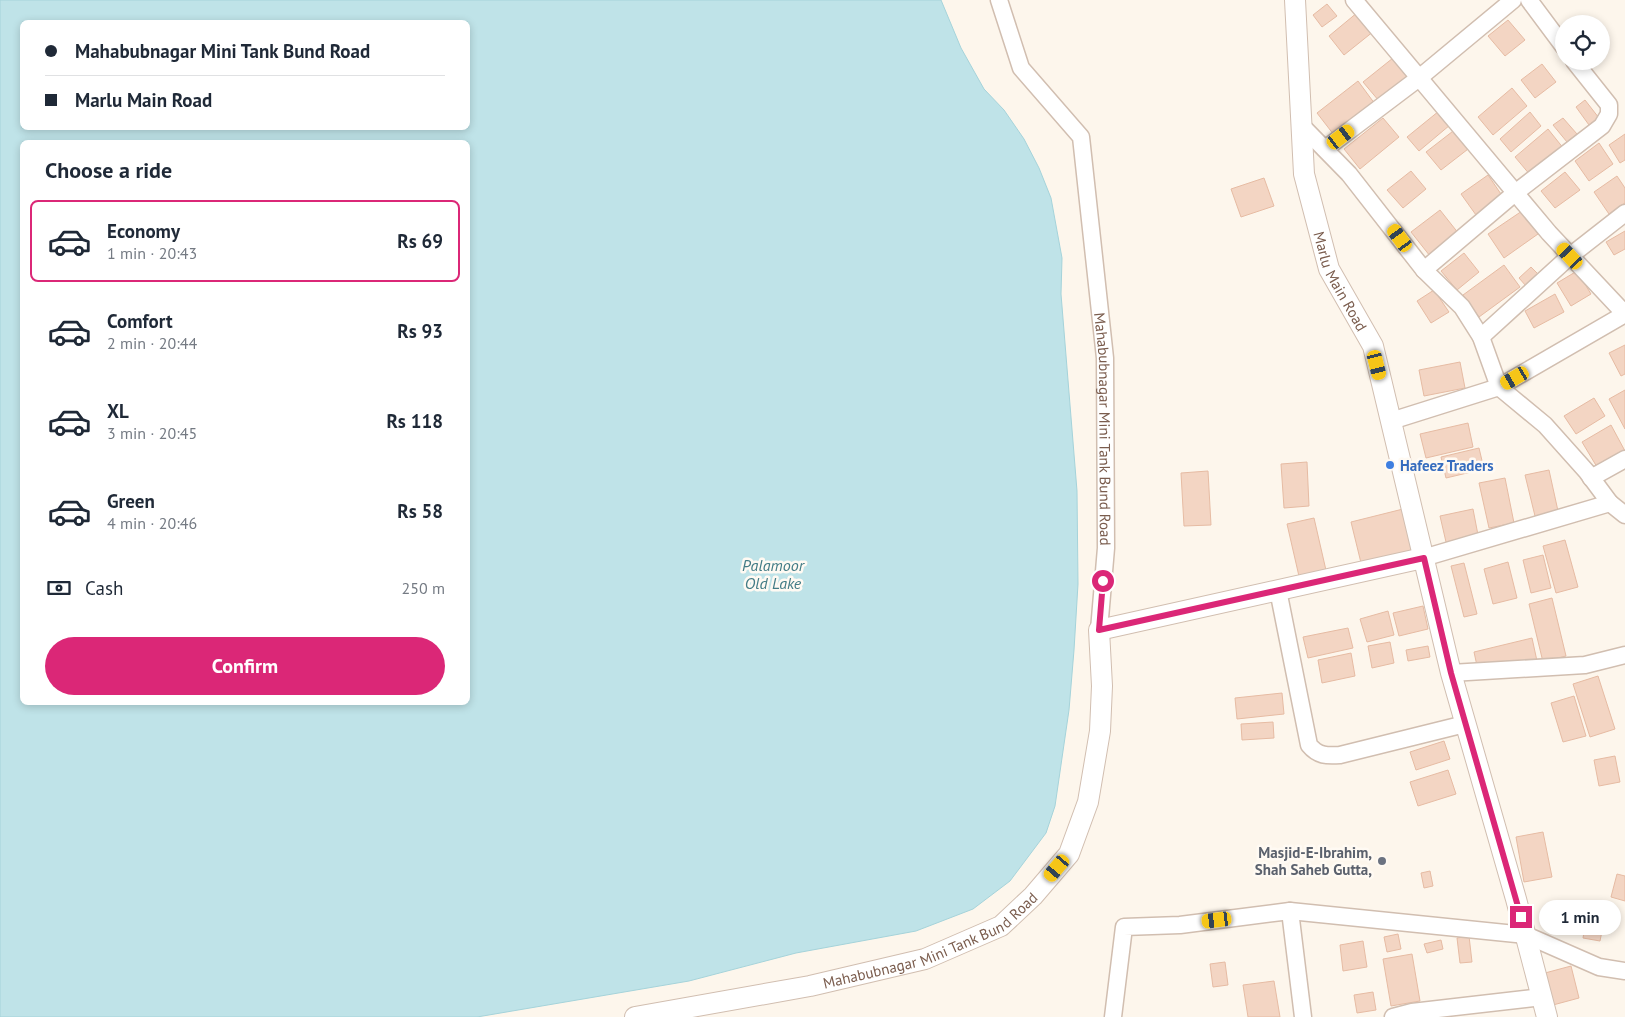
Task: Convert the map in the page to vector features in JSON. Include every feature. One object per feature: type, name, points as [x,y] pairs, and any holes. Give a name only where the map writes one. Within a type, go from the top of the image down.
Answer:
[{"type":"street","name":"Mahabubnagar Mini Tank Bund Road","points":[[636,1017],[810,986],[925,959],[1001,926],[1034,896],[1069,854],[1088,802],[1100,731],[1102,686],[1099,630],[1106,548],[1105,358],[1082,137],[1021,68],[999,0]]},
{"type":"street","name":"Marlu Main Road","points":[[1295,0],[1304,174],[1329,269],[1373,346],[1451,673],[1526,936],[1547,1017]]},
{"type":"street","points":[[1354,0],[1515,193],[1570,256],[1625,314],[1499,387],[1391,421]]},
{"type":"street","points":[[1325,149],[1419,78],[1513,0]]},
{"type":"street","points":[[1529,0],[1555,35]]},
{"type":"street","points":[[1424,270],[1515,193],[1602,126],[1609,114],[1609,105],[1581,70]]},
{"type":"street","points":[[1301,125],[1376,206],[1424,270],[1462,307],[1482,337],[1499,387],[1545,425],[1610,503],[1625,515]]},
{"type":"street","points":[[1482,337],[1570,256],[1625,213]]},
{"type":"street","points":[[1591,478],[1625,459]]},
{"type":"street","points":[[1099,630],[1424,558],[1610,503]]},
{"type":"street","points":[[1278,590],[1309,745],[1314,752],[1327,756],[1340,755],[1466,724]]},
{"type":"street","points":[[1451,673],[1585,665],[1625,655]]},
{"type":"street","points":[[1290,911],[1303,1017]]},
{"type":"street","points":[[1113,1017],[1124,927],[1180,925],[1290,911],[1526,936],[1599,966],[1625,971]]},
{"type":"street","points":[[1393,1017],[1412,1012],[1542,997]]},
{"type":"water","name":"Palamoor Old Lake","points":[[0,0],[941,0],[961,48],[984,89],[1004,110],[1024,139],[1039,168],[1051,198],[1062,258],[1061,294],[1077,491],[1078,584],[1069,710],[1055,806],[1046,833],[1010,881],[973,909],[916,931],[796,953],[689,981],[477,1017],[0,1017]]},
{"type":"building","points":[[1327,4],[1337,16],[1322,27],[1313,15]]},
{"type":"building","points":[[1358,12],[1374,31],[1344,55],[1329,36]]},
{"type":"building","points":[[1508,20],[1525,40],[1505,56],[1488,36]]},
{"type":"building","points":[[1393,58],[1409,77],[1379,101],[1363,82]]},
{"type":"building","points":[[1542,64],[1556,82],[1535,98],[1521,80]]},
{"type":"building","points":[[1358,81],[1375,104],[1334,135],[1317,113]]},
{"type":"building","points":[[1512,88],[1527,106],[1493,135],[1478,117]]},
{"type":"building","points":[[1585,100],[1599,118],[1589,125],[1576,107]]},
{"type":"building","points":[[1439,111],[1450,125],[1419,151],[1407,137]]},
{"type":"building","points":[[1530,112],[1541,126],[1511,152],[1500,139]]},
{"type":"building","points":[[1383,118],[1399,137],[1360,169],[1344,149]]},
{"type":"building","points":[[1563,118],[1577,134],[1567,142],[1553,125]]},
{"type":"building","points":[[1457,128],[1472,146],[1441,170],[1426,152]]},
{"type":"building","points":[[1548,129],[1564,149],[1531,176],[1515,157]]},
{"type":"building","points":[[1625,134],[1625,160],[1620,163],[1609,145]]},
{"type":"building","points":[[1599,143],[1613,164],[1589,181],[1575,161]]},
{"type":"building","points":[[1411,171],[1426,189],[1403,208],[1387,190]]},
{"type":"building","points":[[1565,172],[1580,190],[1555,208],[1541,191]]},
{"type":"building","points":[[1488,175],[1503,197],[1476,215],[1461,194]]},
{"type":"building","points":[[1617,176],[1625,188],[1625,203],[1609,214],[1594,192]]},
{"type":"building","points":[[1264,178],[1274,206],[1241,217],[1231,189]]},
{"type":"building","points":[[1440,210],[1459,234],[1430,256],[1411,232]]},
{"type":"building","points":[[1522,211],[1538,234],[1504,258],[1488,234]]},
{"type":"building","points":[[1625,231],[1625,249],[1614,255],[1606,242]]},
{"type":"building","points":[[1464,253],[1479,272],[1457,290],[1441,271]]},
{"type":"building","points":[[1504,265],[1520,287],[1479,317],[1463,295]]},
{"type":"building","points":[[1531,267],[1538,274],[1526,286],[1519,278]]},
{"type":"building","points":[[1577,271],[1591,294],[1571,306],[1557,283]]},
{"type":"building","points":[[1434,290],[1449,312],[1431,323],[1417,301]]},
{"type":"building","points":[[1555,294],[1564,312],[1534,328],[1525,311]]},
{"type":"building","points":[[1625,345],[1625,374],[1621,376],[1609,353]]},
{"type":"building","points":[[1460,362],[1465,388],[1424,396],[1419,370]]},
{"type":"building","points":[[1625,390],[1625,429],[1609,399]]},
{"type":"building","points":[[1594,398],[1605,416],[1576,434],[1564,416]]},
{"type":"building","points":[[1468,423],[1473,447],[1426,458],[1420,434]]},
{"type":"building","points":[[1611,425],[1625,451],[1597,467],[1582,442]]},
{"type":"building","points":[[1479,448],[1484,469],[1446,478],[1441,457]]},
{"type":"building","points":[[1307,462],[1309,506],[1284,508],[1281,464]]},
{"type":"building","points":[[1549,470],[1558,511],[1535,516],[1525,475]]},
{"type":"building","points":[[1208,471],[1211,525],[1184,526],[1181,473]]},
{"type":"building","points":[[1505,478],[1514,523],[1489,528],[1479,483]]},
{"type":"building","points":[[1411,507],[1423,556],[1363,571],[1351,522]]},
{"type":"building","points":[[1473,509],[1478,535],[1446,542],[1440,516]]},
{"type":"building","points":[[1314,518],[1328,579],[1301,585],[1287,524]]},
{"type":"building","points":[[1565,540],[1578,587],[1556,593],[1543,546]]},
{"type":"building","points":[[1543,555],[1551,588],[1531,593],[1523,560]]},
{"type":"building","points":[[1508,562],[1517,598],[1493,604],[1484,569]]},
{"type":"building","points":[[1464,563],[1477,614],[1464,617],[1451,566]]},
{"type":"building","points":[[1552,598],[1566,656],[1543,662],[1529,604]]},
{"type":"building","points":[[1423,606],[1428,629],[1399,636],[1393,613]]},
{"type":"building","points":[[1388,611],[1394,635],[1367,642],[1360,619]]},
{"type":"building","points":[[1348,628],[1353,648],[1308,658],[1303,637]]},
{"type":"building","points":[[1532,638],[1537,661],[1479,675],[1474,652]]},
{"type":"building","points":[[1390,642],[1394,663],[1372,668],[1368,646]]},
{"type":"building","points":[[1428,646],[1430,657],[1408,661],[1406,650]]},
{"type":"building","points":[[1351,653],[1355,676],[1322,683],[1318,660]]},
{"type":"building","points":[[1598,676],[1615,729],[1590,737],[1573,684]]},
{"type":"building","points":[[1282,693],[1284,714],[1237,719],[1235,698]]},
{"type":"building","points":[[1574,696],[1586,736],[1563,742],[1551,703]]},
{"type":"building","points":[[1273,722],[1274,738],[1242,740],[1241,724]]},
{"type":"building","points":[[1444,741],[1450,759],[1416,770],[1410,752]]},
{"type":"building","points":[[1615,756],[1620,782],[1599,786],[1594,760]]},
{"type":"building","points":[[1448,770],[1456,794],[1418,806],[1410,782]]},
{"type":"building","points":[[1543,832],[1552,877],[1524,882],[1516,837]]},
{"type":"building","points":[[1430,871],[1433,886],[1424,888],[1421,873]]},
{"type":"building","points":[[1617,874],[1625,876],[1625,901],[1611,897]]},
{"type":"building","points":[[1589,903],[1607,906],[1600,941],[1583,938]]},
{"type":"building","points":[[1544,911],[1575,913],[1575,926],[1542,924]]},
{"type":"building","points":[[1398,934],[1401,949],[1387,952],[1384,937]]},
{"type":"building","points":[[1469,936],[1472,962],[1460,963],[1457,938]]},
{"type":"building","points":[[1441,940],[1443,949],[1427,953],[1424,944]]},
{"type":"building","points":[[1363,941],[1367,967],[1343,971],[1340,945]]},
{"type":"building","points":[[1412,954],[1420,1001],[1391,1006],[1383,959]]},
{"type":"building","points":[[1225,962],[1228,985],[1213,987],[1210,964]]},
{"type":"building","points":[[1571,966],[1579,998],[1553,1005],[1545,973]]},
{"type":"building","points":[[1274,981],[1280,1017],[1248,1017],[1243,985]]},
{"type":"building","points":[[1373,992],[1376,1010],[1357,1013],[1354,995]]},
{"type":"place","name":"Hafeez Traders","points":[[1390,465]]},
{"type":"place","name":"Masjid-E-Ibrahim, Shah Saheb Gutta,","points":[[1382,861]]},
{"type":"route","points":[[1103,581],[1099,630],[1424,558],[1451,673],[1521,917]]}]
